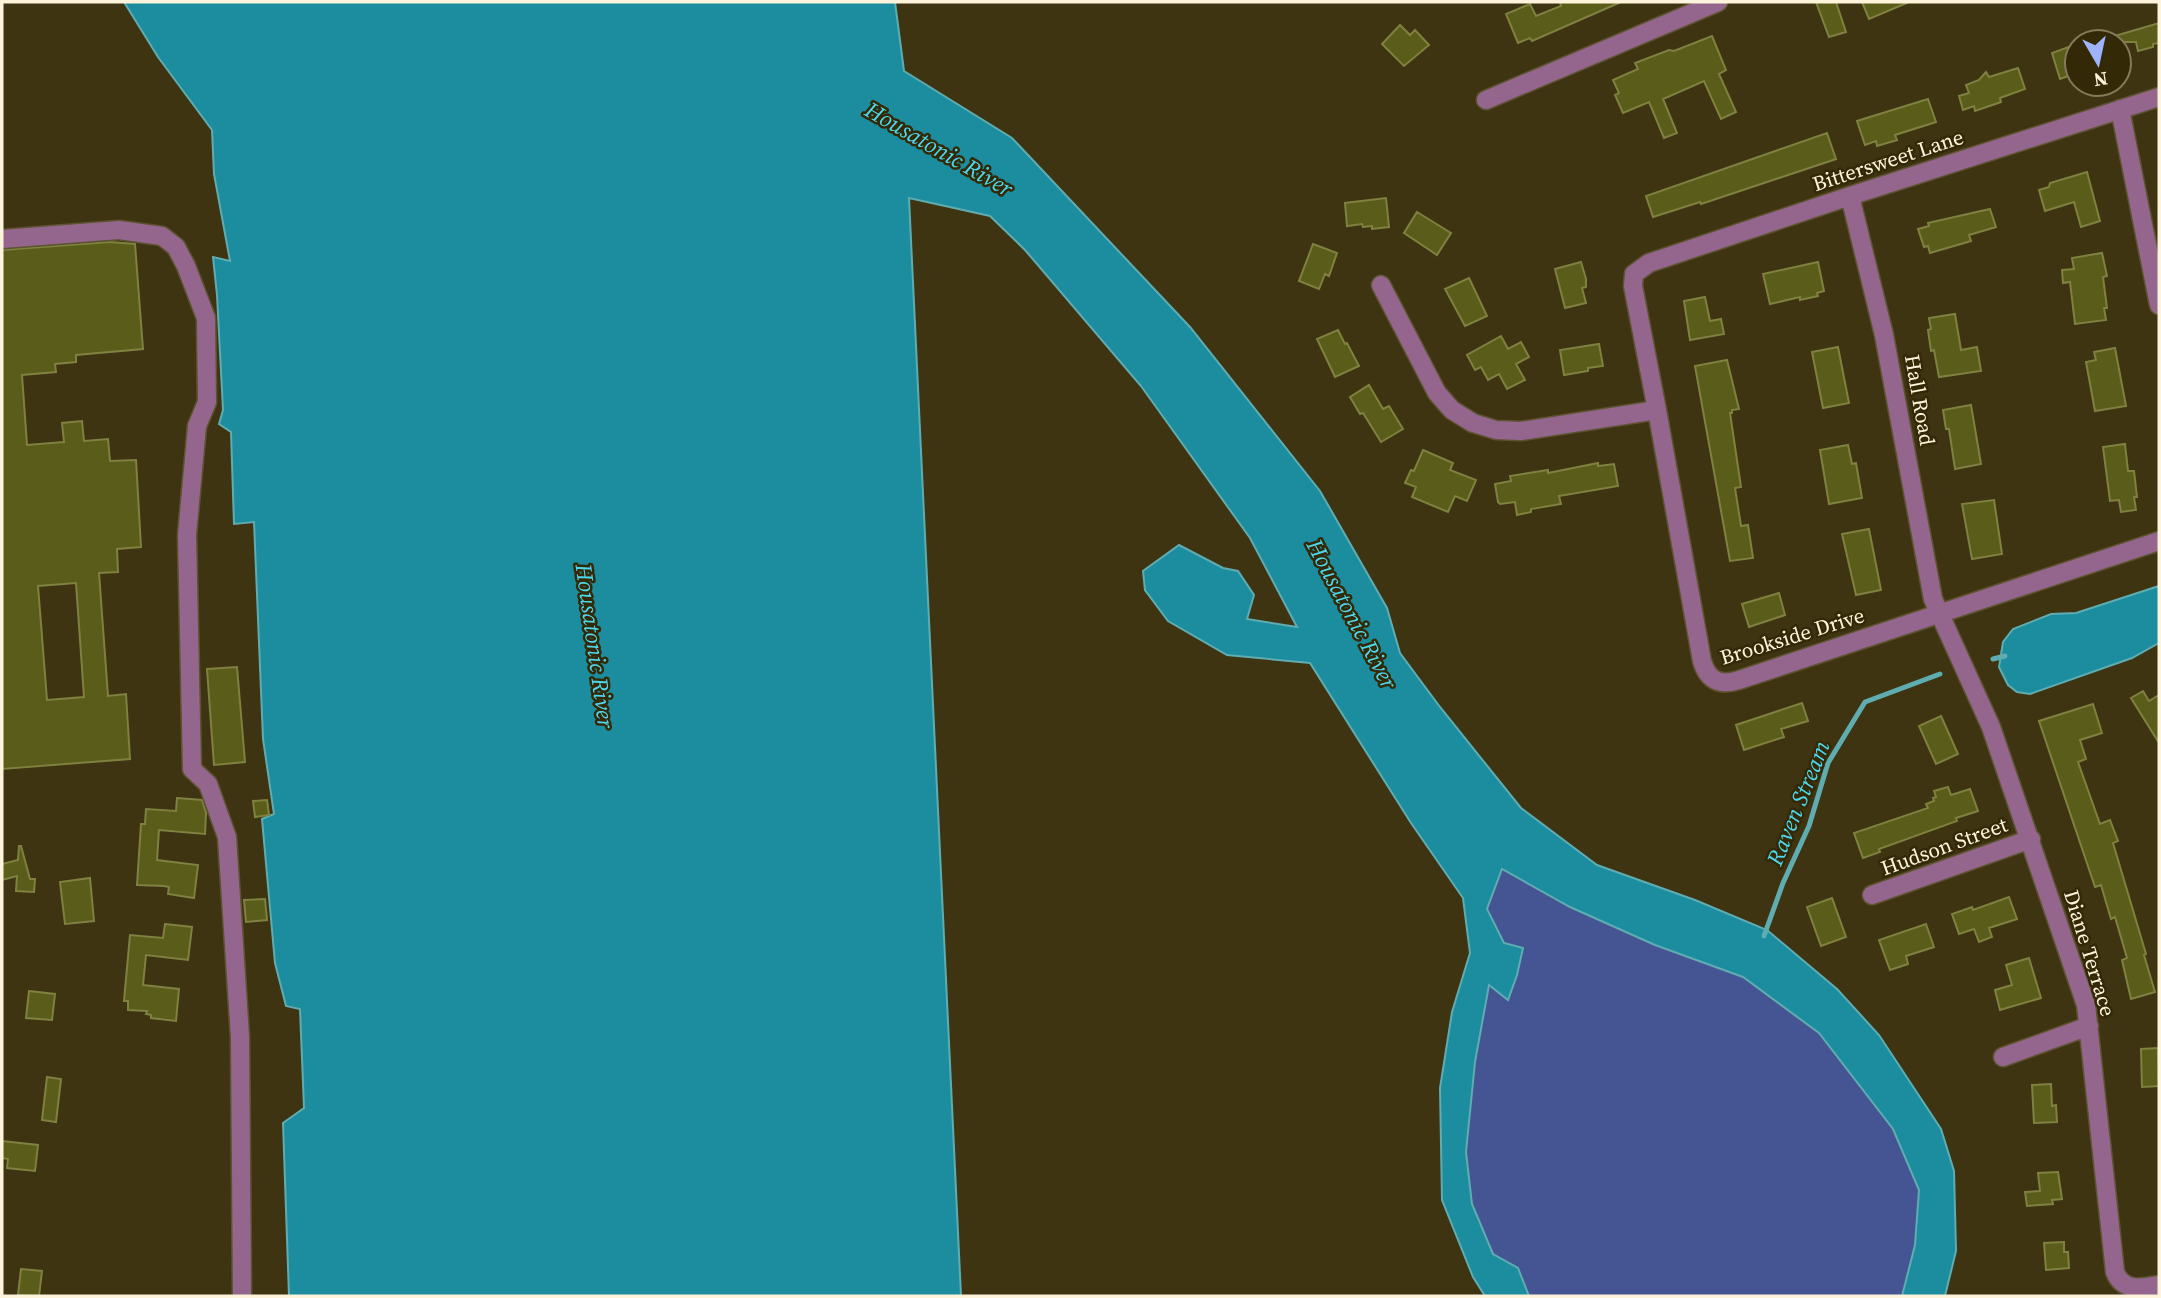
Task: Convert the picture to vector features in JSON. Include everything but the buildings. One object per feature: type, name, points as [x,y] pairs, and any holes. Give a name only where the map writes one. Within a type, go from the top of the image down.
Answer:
[{"type":"street","points":[[1486,100],[1718,2]]},
{"type":"street","name":"Bittersweet Lane","points":[[1634,274],[1649,263],[1850,195],[2159,97]]},
{"type":"street","points":[[2120,110],[2159,304]]},
{"type":"street","name":"Hall Road","points":[[1850,195],[1884,335],[1933,599],[1939,614]]},
{"type":"street","points":[[2,239],[119,230],[162,236],[176,247],[206,318],[207,402],[197,426],[187,535],[192,769],[208,784],[227,836],[240,1037],[242,1296]]},
{"type":"street","name":"Brookside Drive","points":[[1634,274],[1634,293],[1702,661],[1711,679],[1721,683],[1733,682],[2159,541]]},
{"type":"street","points":[[1381,285],[1437,393],[1452,410],[1473,424],[1496,430],[1521,431],[1657,410]]},
{"type":"street","name":"Diane Terrace","points":[[1939,614],[1991,727],[2086,1005],[2115,1272],[2120,1282],[2129,1287],[2159,1284]]},
{"type":"street","name":"Hudson Street","points":[[1872,895],[2031,839]]},
{"type":"street","points":[[2003,1057],[2089,1026]]},
{"type":"shaded area","points":[[1502,869],[1570,907],[1655,945],[1743,977],[1819,1033],[1893,1129],[1919,1190],[1915,1245],[1902,1296],[1529,1296],[1518,1268],[1493,1254],[1472,1204],[1466,1152],[1475,1062],[1489,984],[1508,1000],[1522,948],[1504,943],[1487,909]]},
{"type":"water","name":"Housatonic River","points":[[124,2],[895,2],[904,71],[1012,138],[1190,327],[1320,491],[1387,608],[1400,653],[1521,808],[1597,865],[1695,900],[1767,930],[1837,989],[1879,1035],[1941,1129],[1954,1171],[1956,1251],[1945,1296],[1902,1296],[1915,1245],[1919,1190],[1893,1129],[1819,1033],[1743,977],[1655,945],[1570,907],[1502,869],[1487,909],[1504,943],[1523,948],[1508,1000],[1489,985],[1475,1062],[1466,1152],[1472,1204],[1493,1254],[1518,1268],[1529,1296],[1485,1296],[1473,1277],[1442,1200],[1440,1088],[1452,1012],[1470,953],[1463,898],[1411,823],[1310,663],[1227,655],[1168,621],[1145,590],[1143,571],[1179,545],[1223,568],[1238,571],[1254,595],[1247,619],[1297,627],[1250,538],[1141,386],[1025,250],[990,216],[909,198],[961,1296],[289,1296],[283,1123],[304,1108],[300,1009],[286,1006],[275,963],[262,819],[274,814],[263,739],[254,522],[234,524],[231,432],[219,424],[223,410],[213,257],[230,261],[214,174],[212,130],[158,57]]},
{"type":"water","points":[[2159,586],[2159,643],[2132,658],[2030,694],[2017,692],[2008,685],[1999,667],[2003,642],[2013,629],[2051,614],[2076,613]]},
{"type":"waterway","name":"Raven Stream","points":[[1993,659],[2005,656]]},
{"type":"waterway","name":"Raven Stream","points":[[1764,936],[1783,883],[1809,826],[1828,763],[1865,702],[1940,674]]}]
